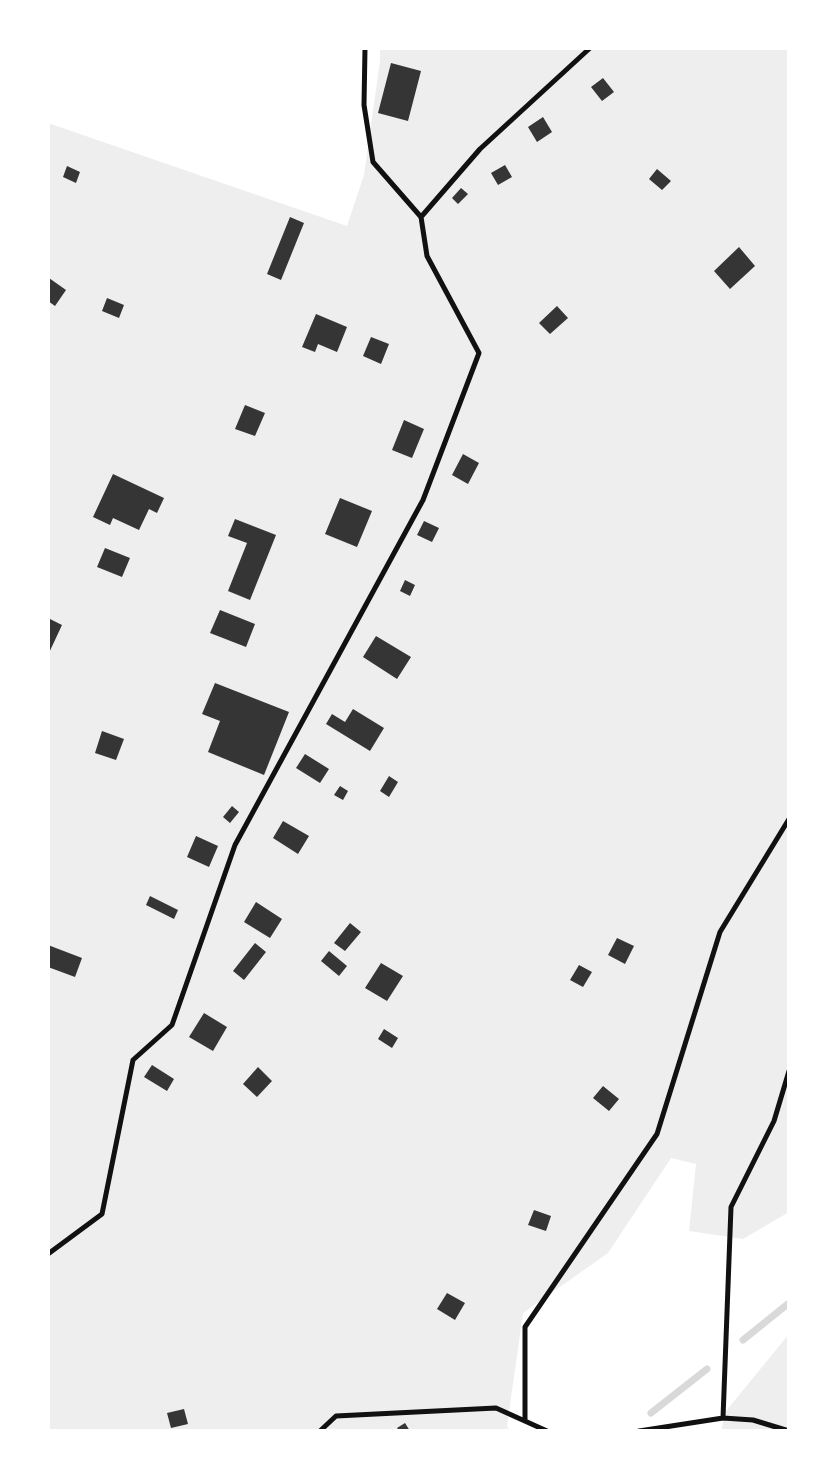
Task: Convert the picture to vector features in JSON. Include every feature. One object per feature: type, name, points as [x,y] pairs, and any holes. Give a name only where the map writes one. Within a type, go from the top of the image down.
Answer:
[{"type":"lane","points":[[48,1254],[102,1214],[133,1060],[172,1025],[235,845],[423,500],[479,353],[427,256],[421,217],[373,162],[364,105],[365,48]]},
{"type":"lane","points":[[421,217],[480,149],[590,48]]},
{"type":"lane","points":[[525,1419],[525,1327],[657,1134],[720,932],[789,819]]},
{"type":"lane","points":[[723,1418],[731,1207],[774,1121],[789,1071]]},
{"type":"lane","points":[[320,1431],[336,1416],[496,1408],[547,1431]]},
{"type":"lane","points":[[639,1431],[723,1418],[753,1420],[789,1431]]},
{"type":"shaded area","points":[[380,48],[789,48],[789,1212],[743,1239],[689,1231],[696,1164],[671,1158],[608,1253],[523,1313],[507,1426],[510,1431],[48,1431],[48,123],[347,226],[364,175]]},
{"type":"shaded area","points":[[789,1334],[789,1431],[721,1431],[726,1411]]},
{"type":"building","points":[[391,63],[421,71],[408,121],[378,113]]},
{"type":"building","points":[[603,78],[614,92],[602,101],[591,87]]},
{"type":"building","points":[[543,117],[552,132],[537,142],[528,127]]},
{"type":"building","points":[[505,165],[512,177],[498,185],[491,173]]},
{"type":"building","points":[[67,166],[80,172],[76,183],[63,177]]},
{"type":"building","points":[[657,169],[671,181],[662,190],[649,179]]},
{"type":"building","points":[[461,188],[468,194],[458,204],[452,198]]},
{"type":"building","points":[[290,217],[304,223],[281,280],[267,274]]},
{"type":"building","points":[[739,247],[755,266],[730,289],[714,271]]},
{"type":"building","points":[[49,278],[66,290],[55,306],[48,301]]},
{"type":"building","points":[[107,298],[124,305],[119,318],[102,311]]},
{"type":"building","points":[[557,306],[568,318],[550,334],[539,323]]},
{"type":"building","points":[[316,314],[347,327],[337,352],[318,344],[315,352],[302,347]]},
{"type":"building","points":[[371,337],[389,344],[381,364],[363,356]]},
{"type":"building","points":[[245,405],[265,413],[255,436],[235,429]]},
{"type":"building","points":[[404,420],[424,429],[412,458],[392,450]]},
{"type":"building","points":[[463,454],[479,463],[468,484],[452,475]]},
{"type":"building","points":[[113,474],[164,498],[157,513],[149,509],[139,530],[113,518],[110,525],[93,517]]},
{"type":"building","points":[[340,498],[372,511],[357,547],[325,534]]},
{"type":"building","points":[[235,519],[276,535],[250,600],[228,591],[247,543],[228,536]]},
{"type":"building","points":[[424,521],[439,528],[432,542],[417,535]]},
{"type":"building","points":[[105,548],[130,558],[122,577],[97,567]]},
{"type":"building","points":[[405,580],[415,585],[410,596],[400,591]]},
{"type":"building","points":[[220,610],[255,624],[246,647],[210,633]]},
{"type":"building","points":[[48,618],[62,625],[48,655]]},
{"type":"building","points":[[376,636],[411,657],[397,679],[363,657]]},
{"type":"building","points":[[215,683],[289,712],[264,775],[208,752],[220,721],[202,714]]},
{"type":"building","points":[[353,709],[384,728],[370,751],[326,724],[332,714],[345,722]]},
{"type":"building","points":[[102,731],[124,739],[116,760],[95,753]]},
{"type":"building","points":[[305,754],[329,769],[320,783],[296,768]]},
{"type":"building","points":[[389,776],[398,782],[389,797],[380,791]]},
{"type":"building","points":[[340,786],[348,791],[343,800],[334,795]]},
{"type":"building","points":[[232,806],[239,812],[230,823],[223,817]]},
{"type":"building","points":[[283,821],[309,836],[298,854],[273,838]]},
{"type":"building","points":[[196,836],[218,846],[209,867],[187,857]]},
{"type":"building","points":[[150,896],[178,910],[174,919],[146,905]]},
{"type":"building","points":[[256,902],[282,919],[270,938],[244,922]]},
{"type":"building","points":[[350,923],[361,932],[345,951],[334,943]]},
{"type":"building","points":[[617,938],[634,946],[625,964],[608,955]]},
{"type":"building","points":[[255,943],[266,952],[244,980],[233,971]]},
{"type":"building","points":[[48,945],[82,958],[75,977],[48,967]]},
{"type":"building","points":[[329,951],[347,966],[339,976],[321,961]]},
{"type":"building","points":[[381,963],[403,976],[387,1001],[365,988]]},
{"type":"building","points":[[579,965],[592,972],[583,987],[570,980]]},
{"type":"building","points":[[204,1013],[227,1027],[213,1051],[189,1037]]},
{"type":"building","points":[[384,1029],[398,1038],[392,1048],[378,1039]]},
{"type":"building","points":[[152,1065],[174,1079],[167,1091],[144,1077]]},
{"type":"building","points":[[258,1067],[272,1081],[257,1097],[243,1084]]},
{"type":"building","points":[[603,1086],[619,1099],[609,1111],[593,1098]]},
{"type":"building","points":[[534,1210],[551,1216],[546,1231],[528,1225]]},
{"type":"building","points":[[447,1293],[465,1303],[455,1320],[437,1309]]},
{"type":"building","points":[[184,1409],[188,1424],[171,1428],[167,1413]]},
{"type":"building","points":[[405,1423],[410,1431],[399,1431],[397,1428]]},
{"type":"waterway","points":[[743,1340],[789,1303]]},
{"type":"waterway","points":[[651,1413],[707,1369]]}]
